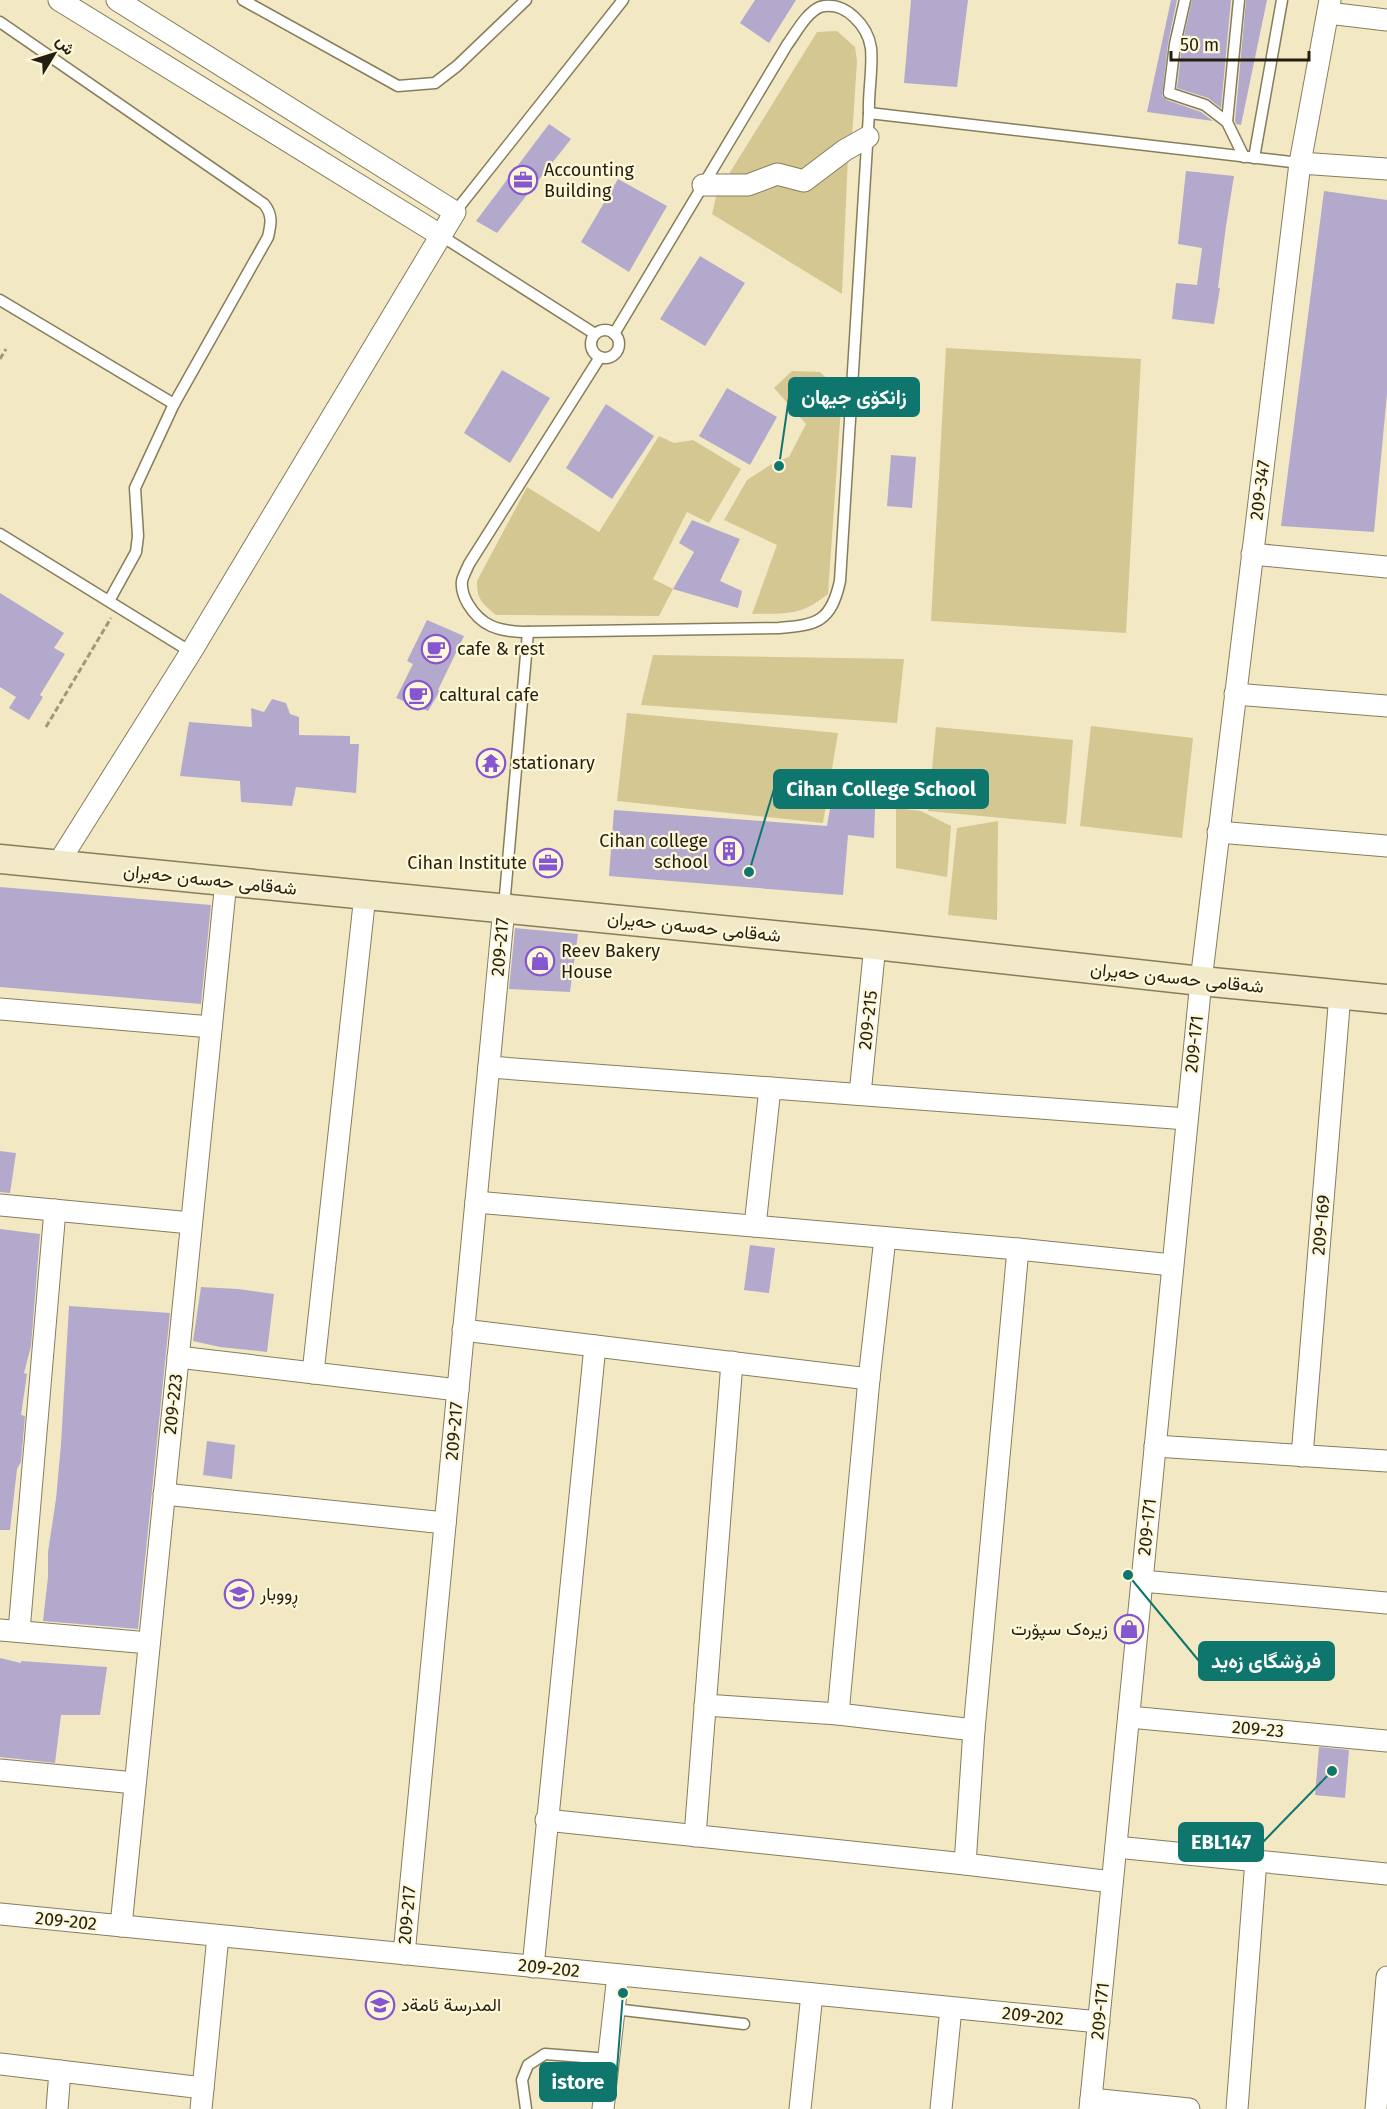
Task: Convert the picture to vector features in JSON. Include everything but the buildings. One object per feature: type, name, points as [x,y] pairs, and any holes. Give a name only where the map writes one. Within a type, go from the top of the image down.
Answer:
[{"type":"street","points":[[59,0],[440,236]]},
{"type":"street","points":[[57,865],[191,652],[455,212],[117,0]]},
{"type":"street","points":[[1329,7],[1387,20]]},
{"type":"street","name":"209-347","points":[[1201,981],[1300,163],[1329,7]]},
{"type":"street","points":[[704,185],[748,185],[777,174],[804,181],[845,150],[868,137]]},
{"type":"street","points":[[1300,163],[1387,169]]},
{"type":"street","points":[[1252,554],[1387,567]]},
{"type":"street","points":[[1235,694],[1387,706]]},
{"type":"street","points":[[1218,832],[1387,846]]},
{"type":"street","name":"شەقامی حەسەن حەیران","points":[[0,859],[875,945],[1387,999]]},
{"type":"street","name":"209-223","points":[[121,1926],[226,881]]},
{"type":"street","points":[[313,1373],[365,895]]},
{"type":"street","name":"209-217","points":[[404,1954],[504,908]]},
{"type":"street","name":"209-215","points":[[860,1094],[875,945]]},
{"type":"street","name":"209-171","points":[[1091,2104],[1201,981]]},
{"type":"street","name":"209-169","points":[[1302,1456],[1340,994]]},
{"type":"street","points":[[0,1009],[211,1027]]},
{"type":"street","points":[[489,1067],[1187,1119]]},
{"type":"street","points":[[755,1226],[770,1088]]},
{"type":"street","points":[[476,1202],[1018,1249],[1172,1265]]},
{"type":"street","points":[[0,1205],[191,1223]]},
{"type":"street","points":[[54,1210],[9,1630],[149,1643]]},
{"type":"street","points":[[838,1714],[869,1379],[885,1238]]},
{"type":"street","points":[[965,1864],[974,1730],[1018,1249]]},
{"type":"street","points":[[463,1330],[869,1379]]},
{"type":"street","points":[[533,1967],[595,1346]]},
{"type":"street","points":[[178,1357],[458,1390]]},
{"type":"street","points":[[695,1836],[732,1362]]},
{"type":"street","points":[[1155,1446],[1387,1461]]},
{"type":"street","points":[[164,1494],[445,1522]]},
{"type":"street","points":[[1142,1581],[1387,1603]]},
{"type":"street","points":[[705,1705],[838,1714],[974,1730]]},
{"type":"street","name":"209-23","points":[[1128,1717],[1387,1741]]},
{"type":"street","points":[[0,1770],[135,1783]]},
{"type":"street","points":[[546,1820],[965,1864],[1112,1882]]},
{"type":"street","points":[[1116,1847],[1387,1874]]},
{"type":"street","points":[[1237,2109],[1256,1860]]},
{"type":"street","name":"209-202","points":[[0,1914],[1099,2022]]},
{"type":"street","points":[[201,2109],[218,1936]]},
{"type":"street","points":[[603,2109],[618,1975]]},
{"type":"street","points":[[1376,2109],[1387,1977]]},
{"type":"street","points":[[800,2109],[812,1994]]},
{"type":"street","points":[[941,2109],[951,2008]]},
{"type":"street","points":[[0,2064],[203,2088]]},
{"type":"street","points":[[57,2109],[60,2071]]},
{"type":"street","points":[[1091,2104],[1189,2109]]},
{"type":"lane","points":[[243,0],[398,86],[435,83],[457,66],[526,0]]},
{"type":"lane","points":[[455,212],[623,0]]},
{"type":"lane","points":[[1185,0],[1175,44],[1169,93],[1205,105],[1227,122],[1249,157]]},
{"type":"lane","points":[[1227,122],[1239,0]]},
{"type":"lane","points":[[1249,157],[1282,0]]},
{"type":"lane","points":[[600,357],[474,556],[462,582],[464,597],[478,619],[489,626],[505,631],[528,632],[789,627],[813,624],[830,610],[837,597],[840,581],[868,137],[871,48],[867,32],[860,20],[848,11],[833,6],[820,7],[804,20],[614,334]]},
{"type":"lane","points":[[0,22],[264,204],[270,211],[271,222],[268,237],[174,405],[135,488],[138,536],[136,552],[113,604]]},
{"type":"lane","points":[[869,113],[1300,163]]},
{"type":"lane","points":[[440,236],[595,334]]},
{"type":"lane","points":[[0,300],[174,405]]},
{"type":"lane","points":[[607,330],[614,334],[619,343],[617,352],[609,358],[596,355],[591,347],[595,334],[607,330]]},
{"type":"lane","points":[[0,534],[191,652]]},
{"type":"lane","points":[[504,908],[528,632]]},
{"type":"lane","points":[[614,2009],[744,2024]]},
{"type":"lane","points":[[526,2109],[522,2080],[528,2065],[545,2054],[609,2059]]},
{"type":"path","points":[[0,359],[6,349]]},
{"type":"path","points":[[46,727],[113,604]]},
{"type":"shaded area","points":[[837,31],[855,47],[857,61],[852,138],[804,175],[724,182],[817,32]]},
{"type":"shaded area","points":[[848,155],[842,294],[712,214],[718,189],[752,191]]},
{"type":"shaded area","points":[[946,348],[1141,359],[1126,633],[931,621]]},
{"type":"shaded area","points":[[792,371],[820,372],[842,393],[828,594],[809,607],[800,610],[752,614],[777,545],[724,520],[747,480],[775,462],[789,457],[806,424],[774,388]]},
{"type":"shaded area","points":[[659,436],[674,443],[693,440],[741,469],[709,523],[687,512],[653,579],[673,589],[659,616],[496,615],[484,604],[479,597],[477,581],[527,487],[599,532]]},
{"type":"shaded area","points":[[653,655],[904,659],[897,723],[641,705]]},
{"type":"shaded area","points":[[627,713],[838,733],[823,823],[617,801]]},
{"type":"shaded area","points":[[1091,726],[1193,738],[1182,838],[1080,826]]},
{"type":"shaded area","points":[[936,727],[1073,740],[1066,824],[928,811]]},
{"type":"shaded area","points":[[896,808],[921,811],[951,826],[947,877],[896,868]]},
{"type":"shaded area","points":[[998,821],[997,920],[948,915],[957,828]]},
{"type":"place","name":"Accounting Building","points":[[523,180]]},
{"type":"place","name":"زانکۆی جیھان","points":[[779,466]]},
{"type":"place","name":"cafe & rest","points":[[436,649]]},
{"type":"place","name":"caltural cafe","points":[[418,695]]},
{"type":"place","name":"stationary","points":[[491,763]]},
{"type":"place","name":"Cihan college school","points":[[729,851]]},
{"type":"place","name":"Cihan Institute","points":[[548,863]]},
{"type":"place","name":"Cihan College School","points":[[749,872]]},
{"type":"place","name":"Reev Bakery House","points":[[540,961]]},
{"type":"place","name":"فرۆشگای زەید","points":[[1128,1575]]},
{"type":"place","name":"ڕووبار","points":[[239,1594]]},
{"type":"place","name":"زیرەک سپۆرت","points":[[1129,1629]]},
{"type":"place","name":"EBL147","points":[[1332,1771]]},
{"type":"place","name":"istore","points":[[623,1993]]},
{"type":"place","name":"المدرسة ئامةد","points":[[380,2005]]}]
